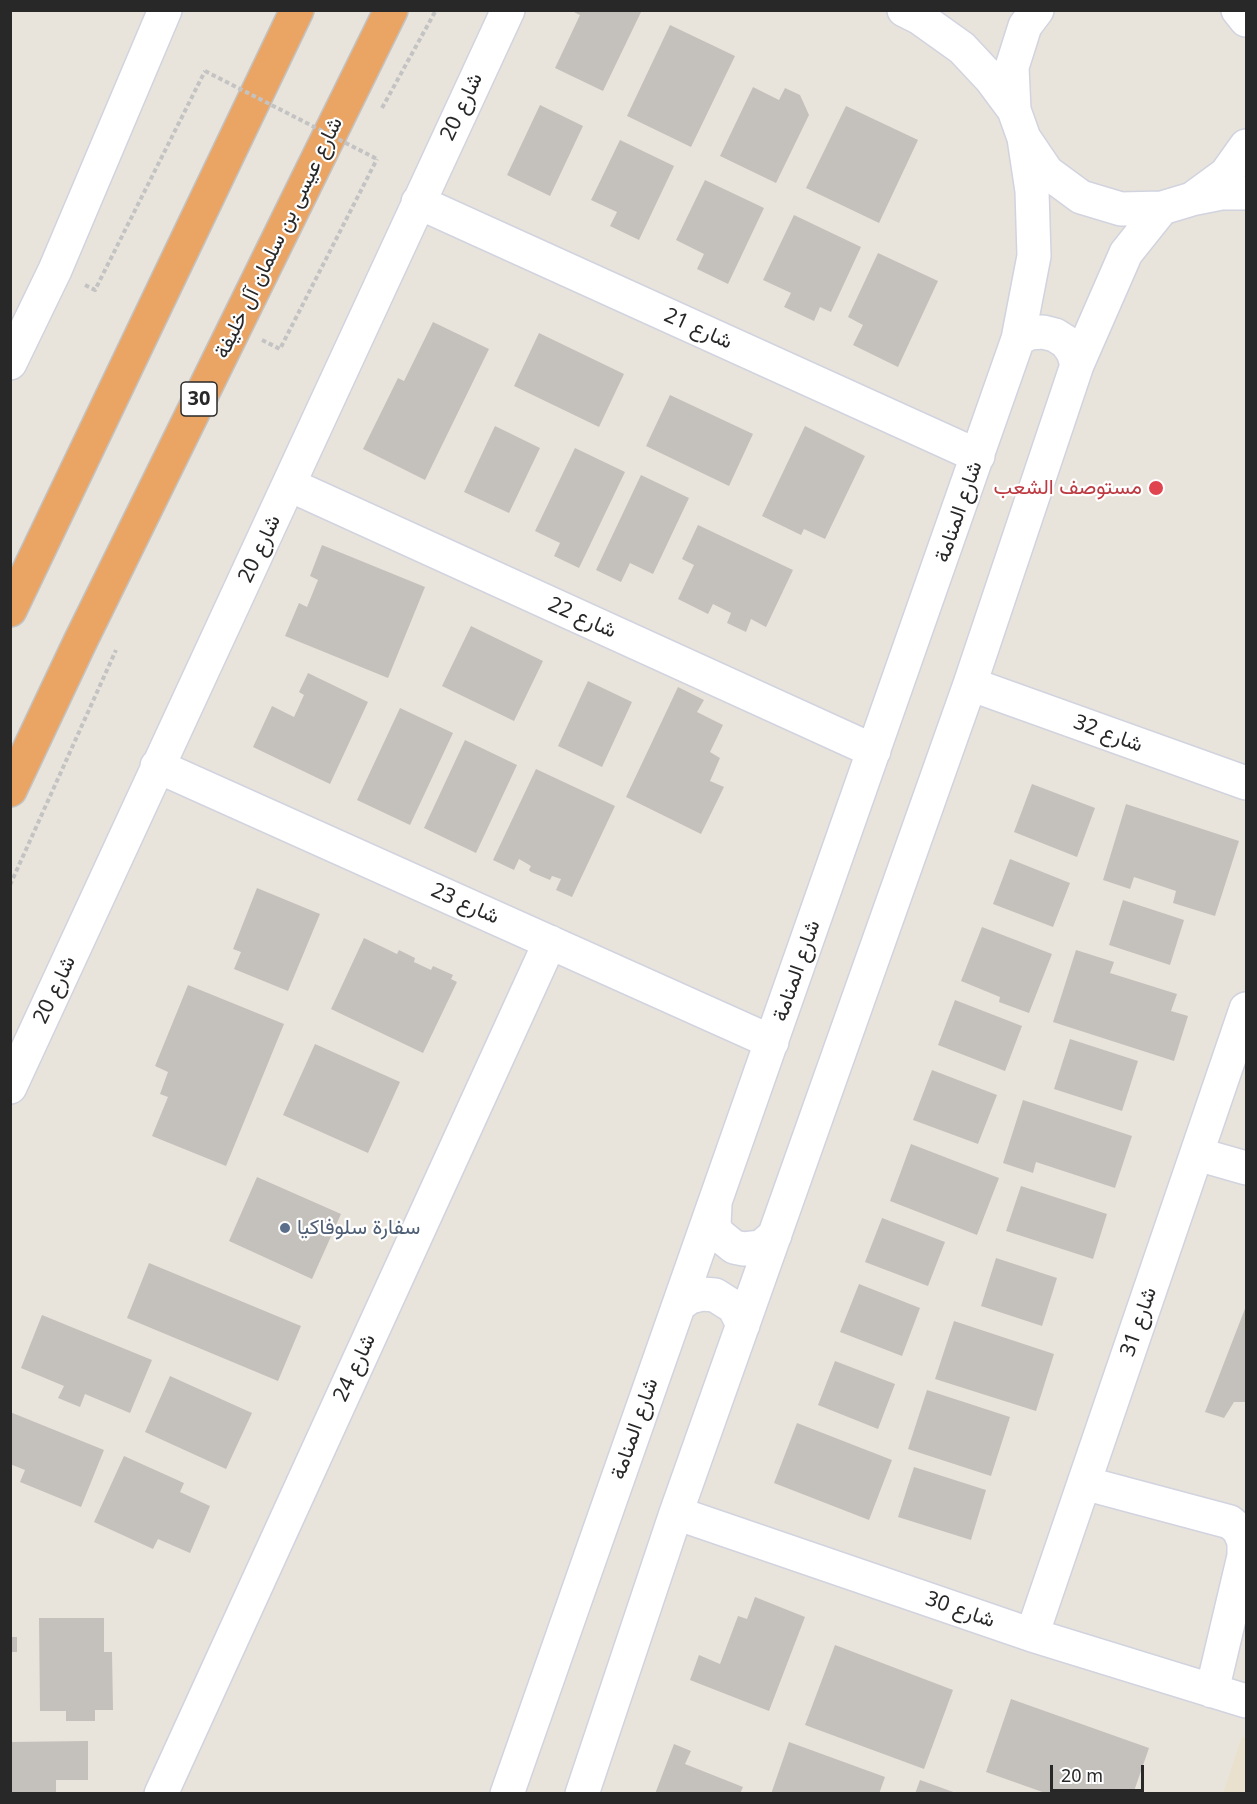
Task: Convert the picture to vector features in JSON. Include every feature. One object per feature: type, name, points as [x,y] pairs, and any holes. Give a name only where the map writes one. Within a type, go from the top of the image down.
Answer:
[{"type":"highway","points":[[10,610],[297,10]]},
{"type":"highway","name":"شارع عيسى بن سلمان آل خليفة","points":[[10,790],[80,642],[391,10]]},
{"type":"street","points":[[10,363],[55,270],[165,10]]},
{"type":"street","name":"شارع 20","points":[[10,1087],[508,10]]},
{"type":"street","points":[[904,10],[920,18],[962,48],[991,79],[1047,172],[1081,197],[1121,209],[1177,203],[1221,193],[1246,193]]},
{"type":"street","name":"شارع المنامة","points":[[507,1794],[1018,339],[1034,256],[1032,192],[1019,124],[1012,67],[1025,26],[1036,10]]},
{"type":"street","points":[[1239,10],[1246,20]]},
{"type":"street","points":[[582,1794],[676,1513],[970,684],[1077,365],[1126,252],[1177,203],[1226,174],[1246,146]]},
{"type":"street","name":"شارع 21","points":[[418,202],[978,456]]},
{"type":"street","points":[[1018,339],[1030,333],[1055,334],[1066,342],[1073,352],[1077,365]]},
{"type":"street","name":"شارع 22","points":[[290,485],[874,751]]},
{"type":"street","name":"شارع 32","points":[[970,684],[1246,783]]},
{"type":"street","name":"شارع 23","points":[[158,766],[772,1042]]},
{"type":"street","name":"شارع 24","points":[[161,1794],[550,942]]},
{"type":"street","name":"شارع 31","points":[[1032,1635],[1246,1009]]},
{"type":"street","points":[[1197,1154],[1246,1168]]},
{"type":"street","points":[[715,1205],[714,1225],[718,1234],[734,1247],[744,1250],[761,1246],[775,1235]]},
{"type":"street","points":[[679,1305],[690,1297],[715,1295],[734,1307],[743,1325]]},
{"type":"street","points":[[1084,1483],[1230,1522],[1239,1530],[1244,1542],[1244,1556],[1212,1691]]},
{"type":"street","name":"شارع 30","points":[[676,1513],[1032,1635],[1246,1701]]},
{"type":"path","points":[[95,290],[205,71],[377,159],[280,349],[256,337]]},
{"type":"shaded area","points":[[1242,1737],[1246,1738],[1246,1793],[1223,1793]]},
{"type":"building","points":[[570,10],[642,10],[603,91],[555,68],[580,15]]},
{"type":"building","points":[[670,25],[735,56],[691,147],[627,116]]},
{"type":"building","points":[[753,87],[779,100],[785,88],[800,95],[809,115],[776,183],[720,156]]},
{"type":"building","points":[[540,105],[583,126],[550,196],[507,175]]},
{"type":"building","points":[[846,106],[918,140],[879,223],[806,188]]},
{"type":"building","points":[[620,140],[674,166],[639,240],[610,226],[617,212],[591,200]]},
{"type":"building","points":[[705,180],[764,208],[728,284],[697,269],[704,254],[676,240]]},
{"type":"building","points":[[794,215],[861,247],[831,312],[820,307],[814,321],[784,307],[791,293],[763,280]]},
{"type":"building","points":[[878,253],[938,281],[898,367],[853,345],[863,325],[848,317]]},
{"type":"building","points":[[433,322],[489,349],[425,480],[363,449],[398,378],[404,381]]},
{"type":"building","points":[[539,333],[624,374],[599,427],[514,386]]},
{"type":"building","points":[[670,395],[753,434],[729,486],[646,446]]},
{"type":"building","points":[[495,426],[540,448],[509,513],[464,492]]},
{"type":"building","points":[[805,426],[865,456],[825,539],[804,529],[801,535],[762,516]]},
{"type":"building","points":[[575,448],[625,472],[579,568],[554,556],[560,543],[535,531]]},
{"type":"building","points":[[641,475],[689,498],[653,574],[630,563],[621,582],[596,570]]},
{"type":"building","points":[[698,525],[793,570],[766,627],[751,619],[746,632],[727,623],[731,613],[713,604],[708,614],[678,599],[694,565],[682,559]]},
{"type":"building","points":[[322,545],[425,587],[388,678],[285,636],[299,603],[307,607],[318,580],[310,576]]},
{"type":"building","points":[[471,626],[543,661],[514,721],[442,686]]},
{"type":"building","points":[[308,673],[368,702],[330,784],[253,747],[272,706],[294,717],[304,695],[299,692]]},
{"type":"building","points":[[588,681],[632,702],[602,767],[558,746]]},
{"type":"building","points":[[678,687],[704,700],[697,712],[723,725],[710,752],[720,758],[710,781],[724,787],[701,834],[626,797]]},
{"type":"building","points":[[400,708],[453,733],[410,825],[357,800]]},
{"type":"building","points":[[465,740],[517,765],[476,853],[424,828]]},
{"type":"building","points":[[536,769],[615,806],[572,897],[556,890],[561,879],[552,876],[550,880],[531,872],[529,870],[531,866],[519,859],[514,870],[493,860]]},
{"type":"building","points":[[1032,784],[1095,808],[1077,857],[1014,832]]},
{"type":"building","points":[[1126,804],[1239,841],[1215,916],[1173,903],[1176,891],[1134,877],[1130,889],[1103,880]]},
{"type":"building","points":[[1010,859],[1070,883],[1053,927],[993,904]]},
{"type":"building","points":[[257,888],[320,914],[288,991],[234,969],[241,952],[233,949]]},
{"type":"building","points":[[1123,900],[1184,920],[1170,965],[1109,945]]},
{"type":"building","points":[[982,927],[1052,954],[1029,1013],[999,1002],[1000,997],[961,981]]},
{"type":"building","points":[[364,938],[397,954],[399,950],[415,958],[414,962],[431,970],[433,966],[453,975],[451,979],[457,982],[423,1053],[331,1009]]},
{"type":"building","points":[[1076,950],[1114,962],[1110,973],[1177,994],[1171,1011],[1188,1016],[1174,1061],[1053,1022]]},
{"type":"building","points":[[188,985],[284,1024],[226,1166],[152,1136],[168,1097],[160,1094],[168,1072],[155,1066]]},
{"type":"building","points":[[955,1000],[1022,1026],[1005,1071],[938,1045]]},
{"type":"building","points":[[1070,1039],[1138,1061],[1122,1111],[1054,1089]]},
{"type":"building","points":[[315,1044],[400,1082],[368,1153],[283,1115]]},
{"type":"building","points":[[932,1070],[997,1095],[978,1144],[913,1120]]},
{"type":"building","points":[[1023,1100],[1132,1136],[1115,1188],[1036,1162],[1033,1173],[1003,1163]]},
{"type":"building","points":[[911,1144],[999,1178],[977,1235],[890,1201]]},
{"type":"building","name":"سفارة سلوفاكيا","points":[[257,1177],[341,1214],[312,1279],[229,1241]]},
{"type":"building","points":[[1021,1186],[1107,1214],[1093,1259],[1006,1231]]},
{"type":"building","points":[[882,1218],[945,1242],[928,1286],[865,1262]]},
{"type":"building","points":[[996,1258],[1057,1278],[1042,1326],[981,1306]]},
{"type":"building","points":[[149,1263],[301,1326],[278,1381],[127,1318]]},
{"type":"building","points":[[859,1284],[920,1308],[902,1356],[840,1332]]},
{"type":"building","points":[[1246,1306],[1246,1402],[1234,1402],[1224,1418],[1205,1412]]},
{"type":"building","points":[[42,1315],[152,1360],[130,1413],[85,1394],[80,1407],[58,1398],[64,1386],[21,1368]]},
{"type":"building","points":[[954,1321],[1054,1354],[1036,1411],[935,1379]]},
{"type":"building","points":[[835,1361],[895,1384],[878,1429],[818,1405]]},
{"type":"building","points":[[170,1376],[252,1413],[226,1469],[145,1432]]},
{"type":"building","points":[[927,1390],[1010,1417],[991,1476],[908,1449]]},
{"type":"building","points":[[10,1412],[104,1450],[81,1507],[20,1482],[25,1470],[10,1464]]},
{"type":"building","points":[[797,1423],[892,1460],[869,1520],[774,1483]]},
{"type":"building","points":[[124,1456],[184,1483],[180,1492],[210,1506],[190,1553],[158,1539],[153,1549],[94,1522]]},
{"type":"building","points":[[914,1467],[986,1490],[971,1540],[898,1517]]},
{"type":"building","points":[[755,1597],[805,1617],[769,1711],[690,1680],[699,1655],[720,1664],[738,1616],[747,1619]]},
{"type":"building","points":[[39,1618],[104,1618],[104,1652],[112,1652],[113,1710],[95,1710],[95,1721],[66,1721],[66,1711],[40,1711]]},
{"type":"building","points":[[10,1637],[17,1637],[17,1652],[10,1652]]},
{"type":"building","points":[[835,1645],[953,1690],[924,1769],[805,1725]]},
{"type":"building","points":[[1011,1699],[1149,1748],[1133,1794],[1048,1794],[986,1772]]},
{"type":"building","points":[[88,1741],[88,1780],[56,1780],[56,1794],[10,1794],[10,1742]]},
{"type":"building","points":[[789,1742],[885,1777],[879,1794],[771,1794]]},
{"type":"building","points":[[674,1744],[691,1751],[685,1764],[743,1787],[740,1794],[655,1794]]},
{"type":"building","points":[[920,1780],[956,1793],[956,1794],[915,1794]]},
{"type":"place","name":"مستوصف الشعب","points":[[1156,488]]},
{"type":"place","name":"سفارة سلوفاكيا","points":[[285,1228]]}]
